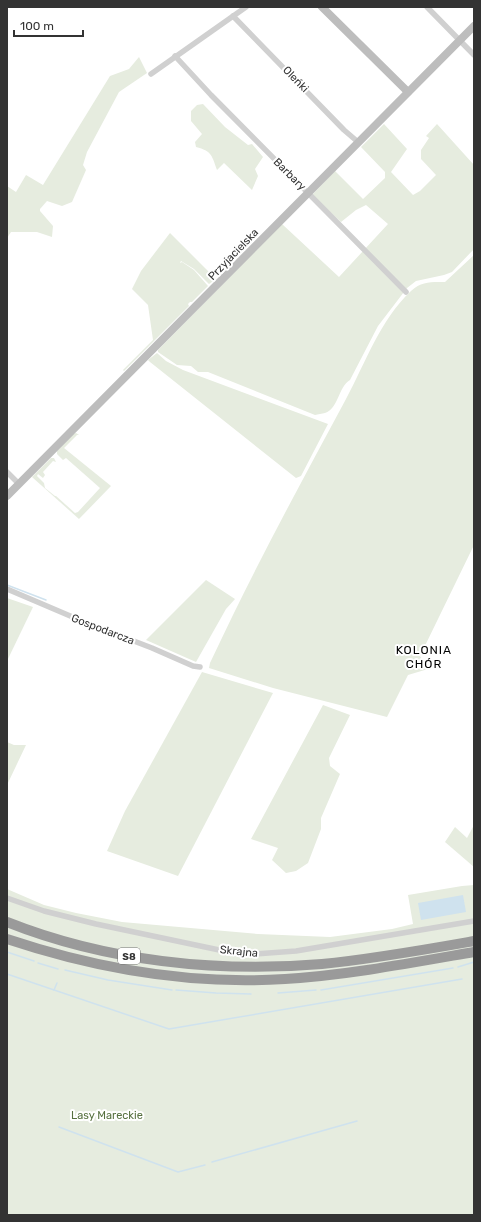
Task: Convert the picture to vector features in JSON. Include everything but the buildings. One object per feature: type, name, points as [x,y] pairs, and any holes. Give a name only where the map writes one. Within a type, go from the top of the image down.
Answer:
[{"type":"highway","name":"S8","points":[[7,922],[71,942],[127,955],[189,963],[256,966],[322,964],[361,960],[474,941]]},
{"type":"highway","name":"S8","points":[[7,939],[80,961],[125,970],[190,978],[256,980],[323,976],[356,972],[474,952]]},
{"type":"street","points":[[151,74],[246,7]]},
{"type":"street","points":[[322,7],[408,92]]},
{"type":"street","points":[[427,7],[474,55]]},
{"type":"street","name":"Oleńki","points":[[234,16],[344,130],[358,142]]},
{"type":"street","name":"Przyjacielska","points":[[7,496],[474,26]]},
{"type":"street","name":"Barbary","points":[[175,56],[211,95],[406,292]]},
{"type":"street","points":[[7,472],[19,484]]},
{"type":"street","name":"Gospodarcza","points":[[7,589],[193,666],[200,667]]},
{"type":"street","name":"Skrajna","points":[[7,898],[44,911],[103,926],[224,951],[255,954],[296,951],[474,920]]},
{"type":"green space","points":[[139,57],[147,73],[119,92],[87,152],[83,165],[86,170],[72,202],[62,206],[47,201],[40,209],[40,211],[53,226],[52,237],[37,232],[11,232],[7,238],[7,186],[16,192],[26,175],[43,185],[110,76],[129,69]]},
{"type":"green space","points":[[203,104],[225,127],[248,145],[252,144],[263,157],[255,169],[258,176],[252,190],[224,163],[217,170],[211,155],[205,150],[196,147],[195,142],[202,134],[191,121],[191,111],[197,105]]},
{"type":"green space","points":[[384,124],[407,149],[391,172],[413,195],[420,191],[436,175],[421,159],[421,150],[429,138],[426,136],[437,124],[474,165],[474,249],[452,272],[416,281],[407,288],[378,326],[350,380],[343,387],[333,407],[325,413],[315,415],[208,372],[198,372],[191,366],[177,365],[158,352],[158,350],[282,224],[339,277],[388,224],[366,205],[356,210],[341,222],[312,195],[335,171],[363,199],[385,178],[385,172],[361,147]]},
{"type":"green space","points":[[170,233],[216,279],[209,284],[194,269],[181,261],[180,263],[182,262],[194,270],[208,286],[188,304],[189,306],[124,371],[123,370],[153,340],[148,305],[132,289],[141,271]]},
{"type":"green space","points":[[474,255],[474,545],[420,656],[425,664],[430,666],[428,669],[408,675],[387,717],[273,688],[209,668],[226,629],[259,563],[382,328],[400,302],[411,291],[419,285],[445,282]]},
{"type":"green space","points":[[157,353],[166,361],[183,370],[328,424],[301,476],[296,478],[148,360]]},
{"type":"green space","points":[[76,433],[79,435],[77,435],[64,448],[111,486],[79,519],[32,477],[51,458],[54,458],[56,462],[53,461],[43,472],[45,475],[43,478],[38,474],[37,476],[44,483],[45,488],[75,513],[78,512],[100,488],[66,458],[63,460],[57,454],[57,451],[73,434]]},
{"type":"green space","points":[[206,580],[235,599],[226,609],[196,662],[146,640]]},
{"type":"green space","points":[[7,598],[33,607],[7,661]]},
{"type":"green space","points":[[202,672],[273,693],[178,876],[107,851],[125,811]]},
{"type":"green space","points":[[323,705],[350,715],[329,758],[330,766],[340,774],[321,818],[321,829],[308,863],[296,871],[286,873],[272,860],[278,848],[251,839]]},
{"type":"green space","points":[[7,742],[14,745],[26,745],[7,785]]},
{"type":"green space","points":[[474,825],[474,867],[445,842],[455,827],[467,838]]},
{"type":"green space","name":"Lasy Mareckie","points":[[474,885],[474,1215],[7,1215],[7,889],[44,905],[122,922],[258,934],[330,937],[392,929],[413,924],[408,895]]},
{"type":"water","points":[[463,895],[466,912],[421,920],[418,903]]},
{"type":"waterway","points":[[7,585],[46,600]]},
{"type":"waterway","points":[[7,952],[34,961]]},
{"type":"waterway","points":[[458,967],[474,962]]},
{"type":"waterway","points":[[38,963],[58,969]]},
{"type":"waterway","points":[[321,990],[453,968]]},
{"type":"waterway","points":[[65,970],[108,980],[172,990]]},
{"type":"waterway","points":[[7,974],[169,1029],[462,979]]},
{"type":"waterway","points":[[54,990],[57,983]]},
{"type":"waterway","points":[[176,990],[251,994]]},
{"type":"waterway","points":[[278,993],[316,990]]},
{"type":"waterway","points":[[212,1162],[357,1121]]},
{"type":"waterway","points":[[59,1127],[178,1172],[205,1165]]},
{"type":"district","name":"KOLONIA CHÓR","points":[[424,657]]}]
